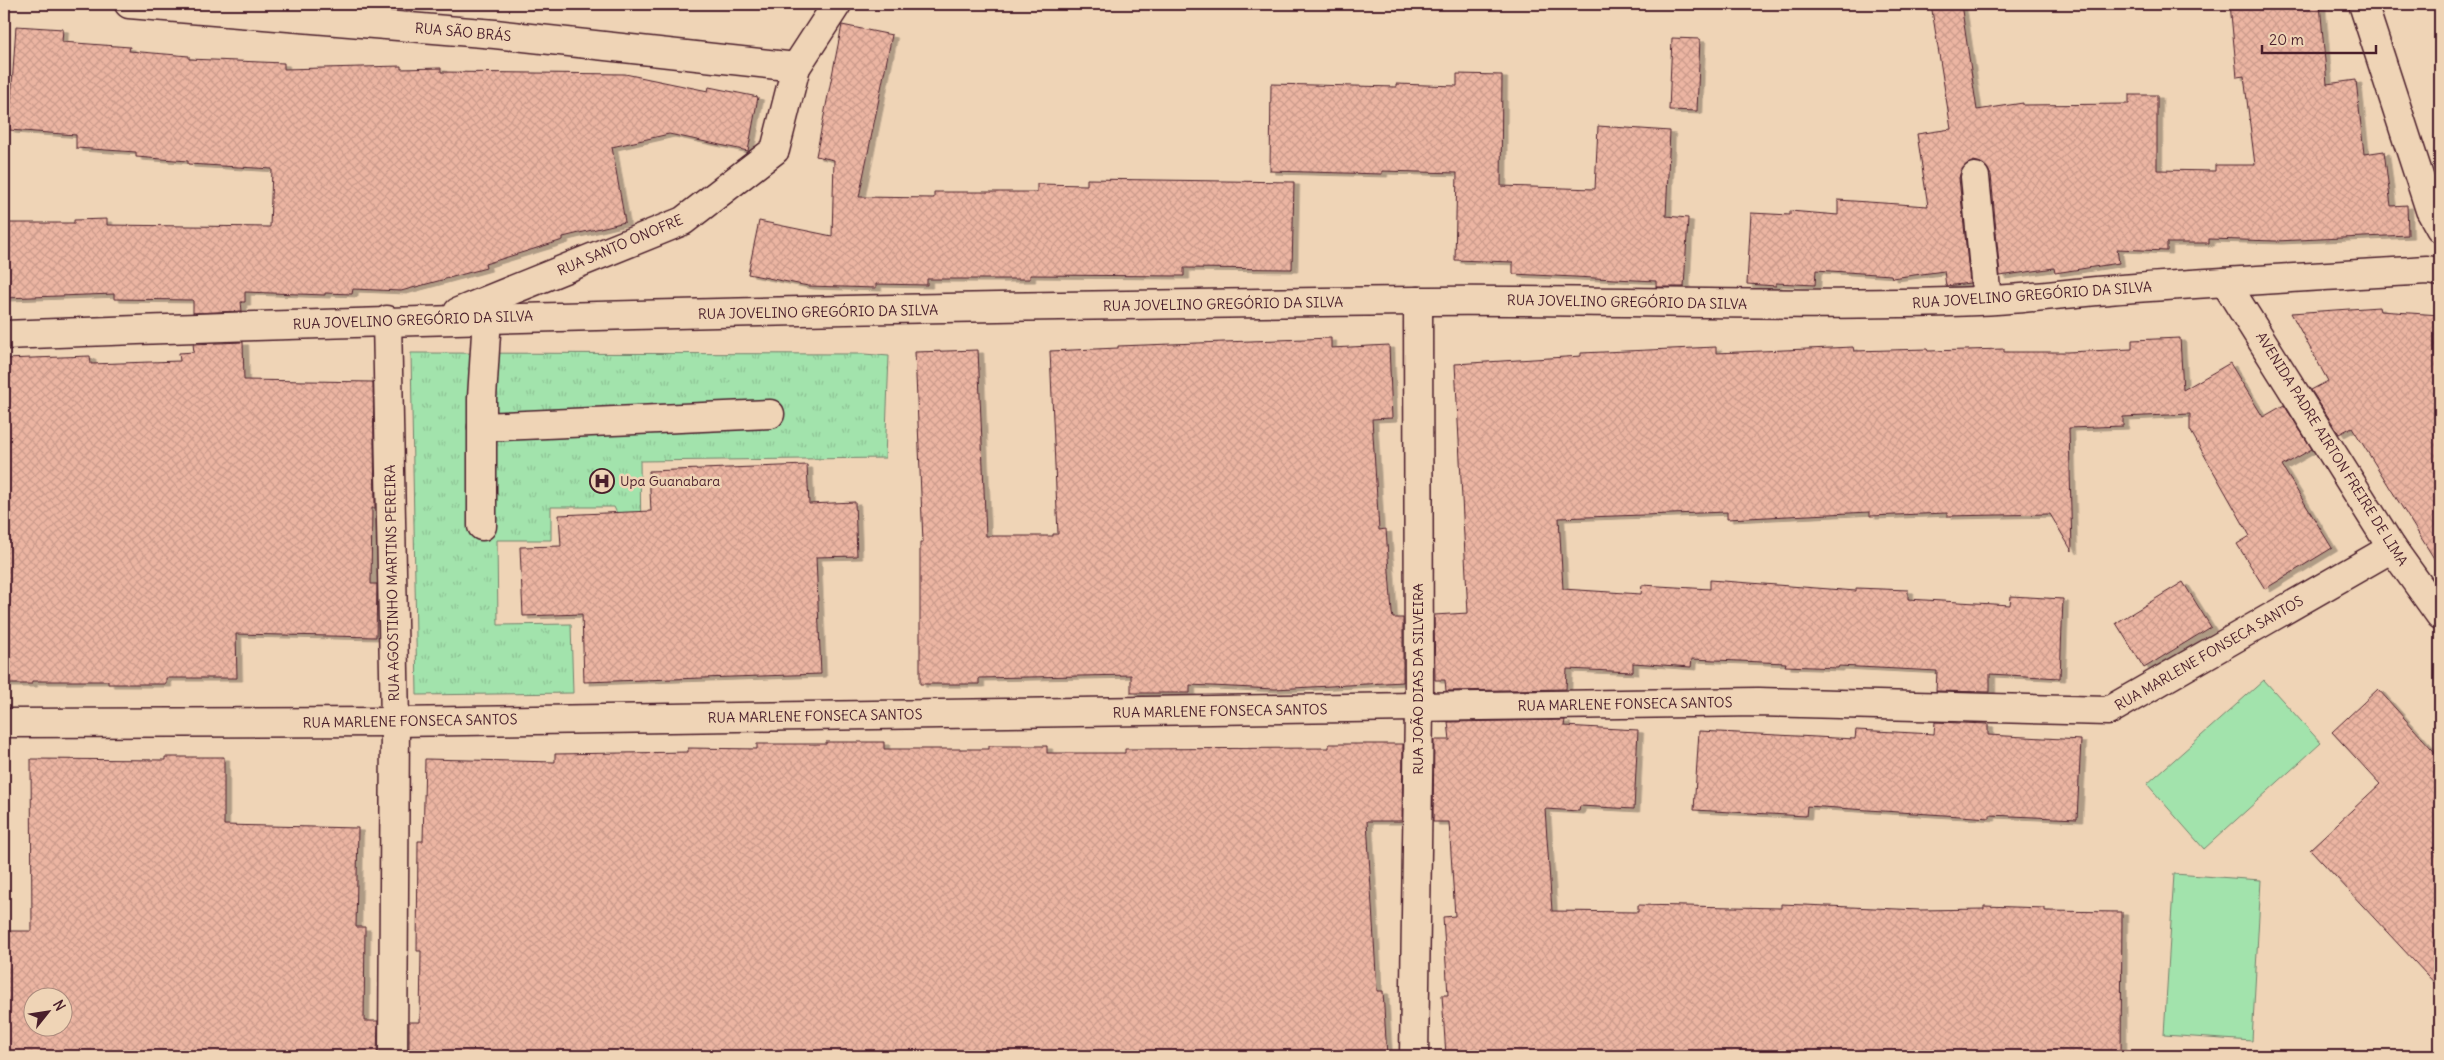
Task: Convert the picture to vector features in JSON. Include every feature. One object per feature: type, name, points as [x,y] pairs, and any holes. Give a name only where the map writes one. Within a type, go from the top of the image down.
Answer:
[{"type":"street","name":"RUA SÃO BRÁS","points":[[129,4],[495,34],[796,67]]},
{"type":"street","name":"RUA SANTO ONOFRE","points":[[440,319],[683,221],[775,150],[796,67],[838,4]]},
{"type":"street","points":[[2362,4],[2430,210],[2440,228]]},
{"type":"street","points":[[1975,176],[1987,300]]},
{"type":"street","name":"RUA JOVELINO GREGÓRIO DA SILVA","points":[[4,335],[486,317],[1418,301],[1633,301],[1695,304],[1987,300],[2225,282],[2427,270],[2440,272]]},
{"type":"street","name":"AVENIDA PADRE AIRTON FREIRE DE LIMA","points":[[2225,282],[2392,548],[2440,615]]},
{"type":"street","name":"RUA JOÃO DIAS DA SILVEIRA","points":[[1414,1056],[1419,708],[1418,301]]},
{"type":"street","points":[[482,526],[482,427],[486,317]]},
{"type":"street","name":"RUA AGOSTINHO MARTINS PEREIRA","points":[[387,320],[395,722],[393,1056]]},
{"type":"street","points":[[482,427],[770,414]]},
{"type":"street","name":"RUA MARLENE FONSECA SANTOS","points":[[4,723],[395,722],[1758,702],[2108,711],[2392,548]]},
{"type":"green space","points":[[411,353],[864,354],[889,356],[885,458],[640,461],[641,540],[630,540],[614,507],[551,507],[551,540],[497,540],[498,625],[571,624],[573,693],[417,695]]},
{"type":"green space","points":[[2264,680],[2321,743],[2204,849],[2147,784]]},
{"type":"green space","points":[[2174,874],[2261,880],[2252,1041],[2164,1035]]},
{"type":"building","points":[[1931,4],[1961,4],[1977,110],[2023,103],[2023,105],[2129,104],[2129,95],[2157,95],[2157,170],[2215,171],[2215,165],[2255,165],[2244,76],[2237,77],[2230,4],[2320,4],[2327,84],[2356,80],[2364,154],[2384,151],[2391,206],[2407,205],[2408,235],[2276,241],[2209,239],[2209,243],[2167,243],[2167,251],[2117,249],[2119,263],[2055,273],[2054,268],[2000,276],[1991,175],[1981,163],[1974,161],[1966,165],[1961,171],[1959,178],[1970,283],[1946,286],[1944,271],[1892,278],[1891,275],[1816,270],[1815,285],[1776,283],[1776,286],[1747,284],[1751,213],[1790,215],[1790,211],[1838,215],[1838,200],[1928,206],[1917,134],[1951,129]]},
{"type":"building","points":[[842,25],[892,35],[859,197],[934,198],[934,192],[1037,192],[1037,184],[1087,185],[1087,179],[1294,182],[1292,269],[1184,268],[1184,276],[1030,275],[1030,279],[927,279],[927,285],[876,284],[876,288],[808,286],[748,274],[759,221],[832,236],[834,160],[816,156]]},
{"type":"building","points":[[16,26],[63,29],[62,42],[130,47],[129,51],[189,56],[189,59],[284,63],[284,69],[401,66],[401,69],[441,68],[441,72],[625,74],[708,91],[709,87],[758,97],[748,151],[669,134],[612,147],[625,222],[563,237],[563,240],[485,264],[486,268],[401,291],[353,289],[352,294],[325,293],[325,295],[245,292],[245,302],[241,302],[242,311],[193,313],[193,300],[114,299],[114,294],[4,298],[4,223],[74,223],[74,220],[107,219],[107,225],[270,227],[272,169],[188,164],[188,161],[136,157],[136,152],[76,148],[76,135],[9,130]]},
{"type":"building","points":[[1672,38],[1700,39],[1697,111],[1669,110]]},
{"type":"building","points":[[1457,74],[1502,75],[1501,186],[1595,189],[1598,126],[1670,131],[1666,216],[1688,218],[1684,287],[1656,287],[1656,281],[1513,274],[1513,262],[1455,260],[1457,173],[1382,171],[1382,174],[1270,171],[1271,84],[1396,87],[1396,84],[1457,86]]},
{"type":"building","points":[[2379,307],[2380,311],[2440,315],[2440,568],[2352,427],[2339,434],[2311,390],[2328,381],[2291,313]]},
{"type":"building","points":[[1331,338],[1331,348],[1389,345],[1392,418],[1372,419],[1379,530],[1386,529],[1393,618],[1403,618],[1403,682],[1275,689],[1190,685],[1190,693],[1131,693],[1131,675],[979,678],[979,684],[920,684],[920,542],[923,542],[915,352],[978,350],[986,536],[1053,536],[1053,534],[1058,534],[1050,351],[1118,348],[1118,346]]},
{"type":"building","points":[[2180,338],[2183,390],[2230,363],[2263,417],[2284,405],[2312,449],[2282,466],[2332,548],[2265,589],[2237,544],[2250,536],[2190,430],[2190,414],[2123,417],[2123,426],[2069,428],[2072,551],[2050,514],[1947,516],[1947,513],[1870,516],[1870,512],[1727,519],[1727,512],[1559,518],[1563,589],[1641,594],[1642,585],[1710,589],[1710,580],[1856,591],[1856,588],[1908,590],[1908,599],[2010,605],[2011,596],[2063,599],[2060,678],[1990,674],[1990,692],[1936,691],[1937,671],[1839,666],[1838,668],[1785,666],[1786,663],[1692,659],[1691,667],[1633,663],[1633,672],[1567,669],[1566,689],[1446,691],[1445,680],[1435,680],[1434,615],[1468,613],[1455,364],[1581,356],[1581,353],[1716,347],[1716,353],[1853,347],[1854,351],[2004,349],[2004,352],[2067,352],[2132,349],[2132,340]]},
{"type":"building","points":[[243,342],[244,380],[373,382],[375,508],[372,508],[371,584],[377,584],[376,637],[236,634],[237,678],[166,678],[166,684],[108,684],[108,681],[32,681],[32,684],[4,684],[4,359],[90,356],[91,364],[180,361],[179,353],[194,352],[193,344]]},
{"type":"building","points":[[807,465],[809,504],[855,502],[857,556],[816,557],[821,674],[584,682],[582,614],[523,616],[520,547],[561,546],[559,515],[651,511],[649,471]]},
{"type":"building","points":[[2183,582],[2211,627],[2144,668],[2116,623]]},
{"type":"building","points":[[2378,689],[2440,758],[2440,989],[2310,849],[2380,784],[2332,732]]},
{"type":"building","points":[[1565,720],[1564,726],[1638,730],[1634,809],[1580,806],[1579,811],[1545,809],[1552,911],[1638,912],[1638,905],[1781,908],[1781,904],[1920,910],[1984,909],[1984,906],[2045,908],[2045,911],[2122,912],[2121,1056],[1843,1056],[1843,1054],[1762,1053],[1762,1056],[1630,1054],[1630,1056],[1446,1056],[1442,995],[1448,995],[1443,917],[1455,916],[1449,822],[1433,822],[1434,740],[1450,740],[1448,722]]},
{"type":"building","points":[[1935,722],[1988,724],[1988,735],[2081,740],[2077,819],[1990,815],[1990,818],[1807,806],[1806,816],[1694,810],[1699,731],[1855,739],[1856,730],[1934,734]]},
{"type":"building","points":[[826,742],[884,742],[884,749],[989,749],[989,746],[1047,746],[1047,753],[1125,753],[1125,749],[1329,748],[1329,744],[1403,744],[1402,821],[1367,821],[1377,991],[1383,991],[1387,1056],[888,1053],[888,1056],[409,1056],[409,1022],[420,1022],[421,951],[417,951],[418,841],[423,841],[425,759],[555,762],[555,754],[688,752],[688,748],[757,749],[757,744],[826,744]]},
{"type":"building","points":[[165,757],[224,757],[224,825],[358,828],[356,927],[365,927],[364,1021],[378,1021],[377,1056],[4,1056],[4,931],[32,931],[31,759],[165,760]]},
{"type":"place","name":"Upa Guanabara","points":[[602,481]]}]
